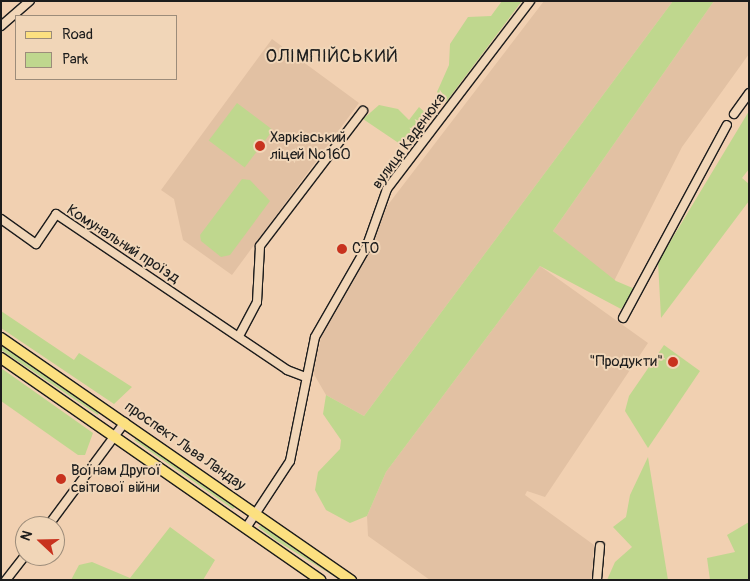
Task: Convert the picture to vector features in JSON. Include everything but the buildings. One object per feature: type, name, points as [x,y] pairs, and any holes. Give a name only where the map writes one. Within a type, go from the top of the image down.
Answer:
[{"type":"main road","name":"проспект Льва Ландау","points":[[1,338],[351,580]]},
{"type":"main road","points":[[1,358],[320,580]]},
{"type":"street","points":[[1,26],[30,1]]},
{"type":"street","name":"вулиця Каденюка","points":[[246,528],[257,514],[290,460],[305,377],[317,331],[366,248],[387,189],[530,1]]},
{"type":"street","points":[[734,114],[749,93]]},
{"type":"street","points":[[305,377],[239,336],[257,302],[260,246],[362,111]]},
{"type":"street","points":[[623,318],[727,125]]},
{"type":"street","name":"Комунальний проїзд","points":[[1,219],[36,244],[56,214],[239,336]]},
{"type":"street","points":[[56,516],[116,437],[125,422]]},
{"type":"street","points":[[597,580],[600,546]]},
{"type":"street","points":[[6,580],[17,566]]},
{"type":"shaded area","points":[[544,1],[673,1],[364,416],[326,395],[308,364],[319,348],[324,318],[360,268],[387,206]]},
{"type":"shaded area","points":[[714,1],[749,1],[749,54],[682,147],[614,281],[553,231]]},
{"type":"shaded area","name":"Харківський ліцей №160","points":[[272,39],[359,103],[232,275],[183,240],[174,199],[161,190]]},
{"type":"shaded area","points":[[540,266],[648,343],[545,497],[527,491],[525,495],[594,545],[592,580],[430,580],[368,536],[367,516],[386,472]]},
{"type":"green space","points":[[502,1],[522,1],[446,102],[437,92],[449,65],[450,44],[468,17],[491,16]]},
{"type":"green space","points":[[673,1],[714,1],[553,231],[616,281],[635,289],[621,309],[540,266],[386,472],[367,516],[350,523],[326,510],[315,490],[318,472],[340,449],[341,440],[323,414],[326,395],[364,416]]},
{"type":"green space","points":[[237,103],[273,130],[245,168],[209,141]]},
{"type":"green space","points":[[379,105],[398,109],[409,120],[419,107],[430,117],[406,148],[363,119]]},
{"type":"green space","points":[[749,111],[749,169],[742,178],[749,184],[749,201],[661,318],[658,262]]},
{"type":"green space","points":[[242,179],[250,180],[270,201],[230,255],[221,257],[201,241],[200,235]]},
{"type":"green space","points":[[1,311],[74,360],[79,353],[132,387],[114,404],[1,328]]},
{"type":"green space","points":[[1,345],[99,412],[98,415],[1,350]]},
{"type":"green space","points":[[664,345],[700,371],[648,448],[625,411],[629,396]]},
{"type":"green space","points":[[1,368],[93,433],[85,455],[78,455],[1,401]]},
{"type":"green space","points":[[137,438],[236,506],[233,509],[134,440]]},
{"type":"green space","points":[[648,457],[668,580],[607,580],[615,562],[632,547],[613,527],[626,517],[630,495]]},
{"type":"green space","points":[[749,522],[749,580],[710,580],[707,558],[735,552],[727,535]]},
{"type":"green space","points":[[262,525],[285,542],[340,580],[258,527]]},
{"type":"green space","points":[[170,527],[215,560],[203,580],[71,580],[79,565],[92,562],[130,578]]},
{"type":"place","name":"Харківський ліцей №160","points":[[260,146]]},
{"type":"place","name":"СТО","points":[[342,249]]},
{"type":"place","name":"\"Продукти\"","points":[[673,362]]},
{"type":"place","name":"Воїнам Другої світової війни","points":[[61,479]]},
{"type":"district","name":"ОЛІМПІЙСЬКИЙ","points":[[332,57]]}]
